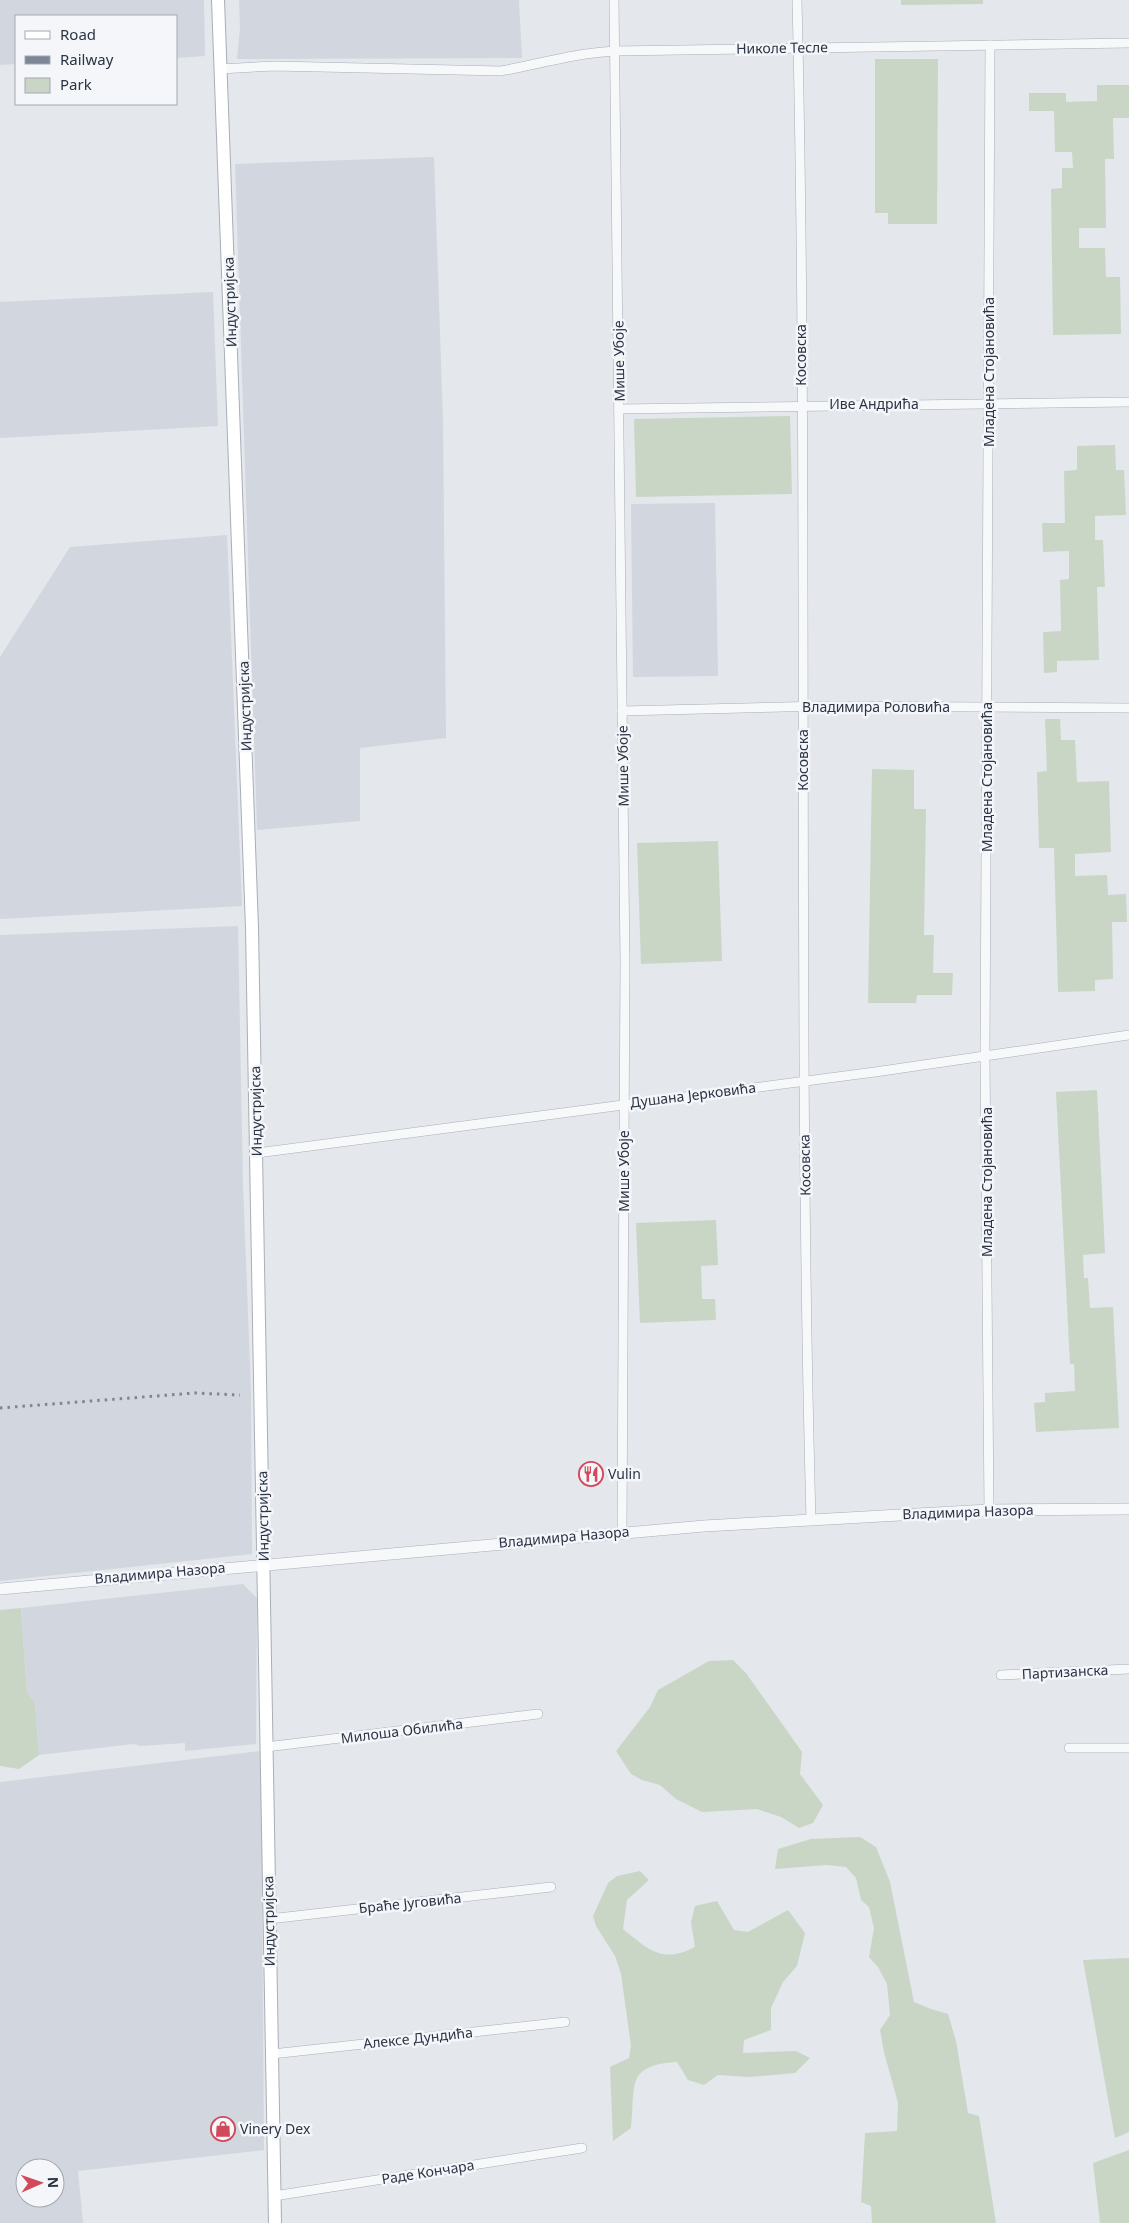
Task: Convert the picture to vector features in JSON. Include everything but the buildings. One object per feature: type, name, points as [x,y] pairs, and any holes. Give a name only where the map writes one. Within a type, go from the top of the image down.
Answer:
[{"type":"main road","name":"Индустријска","points":[[218,0],[250,872],[258,1153],[263,1564],[275,2223]]},
{"type":"street","name":"Мише Убоје","points":[[614,0],[625,1104],[622,1532]]},
{"type":"street","name":"Косовска","points":[[797,0],[805,1081],[811,1519]]},
{"type":"street","name":"Николе Тесле","points":[[220,69],[274,66],[501,70],[537,65],[587,52],[1129,43]]},
{"type":"street","name":"Младена Стојановића","points":[[989,1510],[985,1056],[990,45]]},
{"type":"street","name":"Иве Андрића","points":[[619,409],[801,405],[1129,402]]},
{"type":"street","name":"Владимира Роловића","points":[[622,711],[803,707],[1129,708]]},
{"type":"street","name":"Душана Јерковића","points":[[258,1153],[805,1081],[1129,1035]]},
{"type":"street","name":"Владимира Назора","points":[[0,1588],[622,1532],[811,1519],[989,1510],[1129,1509]]},
{"type":"street","name":"Партизанска","points":[[1001,1675],[1129,1669]]},
{"type":"street","name":"Милоша Обилића","points":[[266,1747],[538,1714]]},
{"type":"street","points":[[1069,1748],[1129,1748]]},
{"type":"street","name":"Браће Југовића","points":[[269,1919],[551,1887]]},
{"type":"street","name":"Алексе Дундића","points":[[272,2054],[565,2022]]},
{"type":"street","name":"Раде Кончара","points":[[274,2196],[582,2148]]},
{"type":"shaded area","points":[[0,0],[204,0],[205,56],[178,58],[178,15],[15,15],[15,64],[0,65]]},
{"type":"shaded area","points":[[239,0],[519,0],[522,58],[237,59],[240,28]]},
{"type":"shaded area","points":[[434,157],[443,420],[446,738],[360,748],[360,821],[257,830],[235,164]]},
{"type":"shaded area","points":[[213,292],[218,426],[0,438],[0,302]]},
{"type":"shaded area","points":[[715,503],[718,676],[633,677],[631,504]]},
{"type":"shaded area","points":[[227,535],[242,906],[0,919],[0,657],[70,547]]},
{"type":"shaded area","points":[[238,926],[243,1183],[251,1393],[252,1554],[0,1581],[0,935]]},
{"type":"shaded area","points":[[243,1584],[257,1598],[256,1744],[185,1751],[185,1743],[140,1746],[134,1744],[39,1755],[35,1703],[27,1693],[21,1608]]},
{"type":"shaded area","points":[[261,1751],[264,2150],[78,2171],[83,2223],[0,2223],[0,1782]]},
{"type":"green space","points":[[901,0],[983,0],[983,4],[901,5]]},
{"type":"green space","points":[[875,59],[938,59],[937,224],[888,224],[888,213],[875,213]]},
{"type":"green space","points":[[1097,85],[1129,85],[1129,118],[1113,118],[1114,159],[1105,159],[1106,228],[1079,228],[1079,248],[1105,248],[1106,277],[1120,277],[1121,334],[1053,335],[1051,189],[1062,188],[1062,168],[1073,168],[1072,152],[1055,152],[1054,111],[1029,111],[1029,93],[1066,93],[1066,102],[1097,101]]},
{"type":"green space","points":[[790,416],[792,494],[636,497],[634,419]]},
{"type":"green space","points":[[1115,445],[1116,470],[1124,470],[1126,515],[1095,516],[1095,540],[1103,540],[1105,587],[1097,587],[1099,660],[1057,661],[1057,672],[1044,673],[1043,632],[1061,631],[1060,580],[1069,579],[1069,551],[1043,552],[1042,523],[1065,523],[1064,471],[1077,470],[1077,446]]},
{"type":"green space","points":[[1045,719],[1060,719],[1061,740],[1075,740],[1077,782],[1109,781],[1111,852],[1075,854],[1075,876],[1107,875],[1108,895],[1126,894],[1127,922],[1112,922],[1113,979],[1095,980],[1095,991],[1058,992],[1054,848],[1039,848],[1037,772],[1047,771]]},
{"type":"green space","points":[[872,769],[914,770],[914,809],[926,809],[924,935],[934,935],[933,973],[953,973],[952,995],[917,995],[916,1003],[868,1003]]},
{"type":"green space","points":[[718,841],[722,961],[641,964],[637,843]]},
{"type":"green space","points":[[1097,1090],[1105,1253],[1083,1255],[1084,1278],[1088,1278],[1090,1308],[1113,1307],[1119,1428],[1036,1432],[1034,1403],[1045,1402],[1045,1393],[1075,1391],[1074,1364],[1070,1364],[1056,1092]]},
{"type":"green space","points":[[716,1220],[718,1265],[701,1266],[702,1299],[715,1299],[716,1320],[640,1323],[636,1223]]},
{"type":"green space","points":[[21,1608],[27,1693],[35,1703],[39,1755],[19,1769],[0,1766],[0,1610]]},
{"type":"green space","points":[[733,1660],[746,1673],[802,1752],[800,1774],[823,1805],[813,1823],[799,1828],[781,1817],[757,1809],[702,1812],[676,1799],[660,1785],[642,1780],[631,1774],[616,1751],[650,1707],[658,1690],[709,1661]]},
{"type":"green space","points":[[860,1837],[876,1847],[890,1882],[914,2002],[948,2014],[956,2041],[968,2113],[979,2116],[996,2223],[872,2223],[871,2206],[861,2202],[865,2133],[897,2131],[898,2103],[880,2030],[890,2015],[887,1984],[878,1967],[869,1957],[874,1928],[869,1907],[861,1900],[856,1878],[846,1867],[827,1865],[775,1869],[778,1849],[811,1839]]},
{"type":"green space","points":[[640,1871],[649,1880],[627,1900],[623,1929],[656,1952],[673,1954],[695,1947],[691,1922],[695,1906],[717,1901],[734,1930],[748,1932],[788,1910],[805,1933],[797,1966],[783,1982],[771,2008],[771,2030],[744,2040],[743,2053],[796,2051],[810,2058],[795,2073],[750,2077],[718,2075],[704,2085],[688,2080],[677,2062],[648,2068],[640,2073],[636,2081],[631,2128],[613,2141],[610,2067],[629,2058],[631,2046],[621,1974],[615,1956],[596,1926],[593,1916],[608,1883],[617,1876]]},
{"type":"green space","points":[[1129,1958],[1129,2132],[1115,2138],[1083,1960]]},
{"type":"green space","points":[[1129,2150],[1129,2223],[1100,2223],[1093,2163]]},
{"type":"railway","points":[[0,1408],[195,1393],[240,1395]]},
{"type":"place","name":"Vulin","points":[[591,1474]]},
{"type":"place","name":"Vinery Dex","points":[[223,2129]]}]
